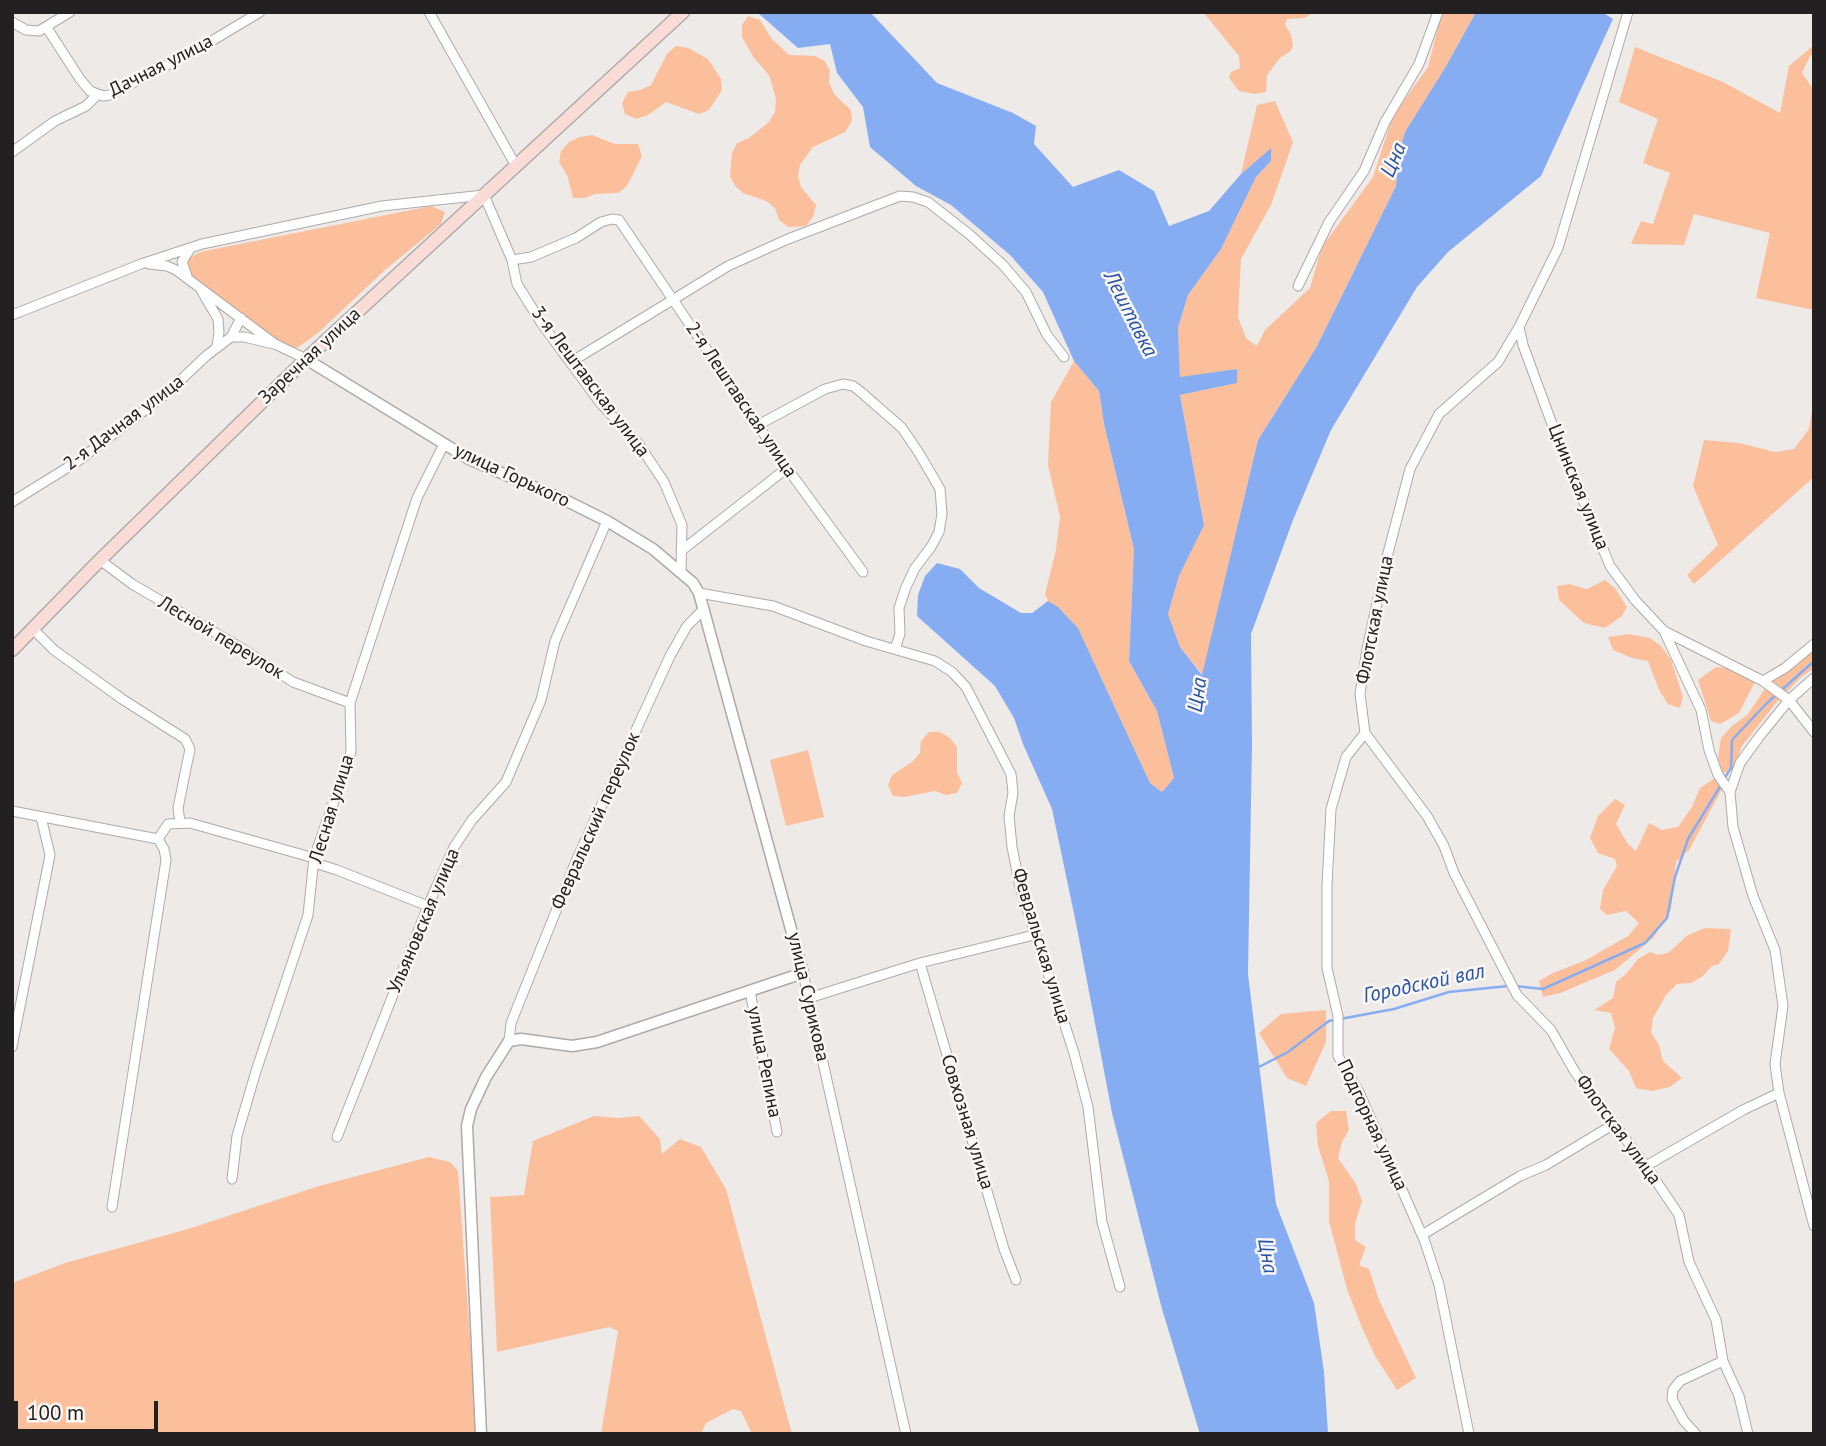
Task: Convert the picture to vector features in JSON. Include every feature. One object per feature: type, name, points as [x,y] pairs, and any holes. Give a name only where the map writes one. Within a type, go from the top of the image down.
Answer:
[{"type":"main road","points":[[464,214],[683,12]]},
{"type":"main road","name":"Заречная улица","points":[[12,650],[100,559],[306,359],[464,214]]},
{"type":"street","points":[[12,22],[32,32],[47,27],[70,12]]},
{"type":"street","name":"Дачная улица","points":[[47,27],[79,79],[97,95],[110,95],[205,45],[260,12]]},
{"type":"street","points":[[429,12],[516,166]]},
{"type":"street","points":[[1298,286],[1329,222],[1364,171],[1385,122],[1419,64],[1438,12]]},
{"type":"street","name":"Флотская улица","points":[[1628,12],[1558,248],[1520,327],[1498,362],[1439,414],[1410,469],[1367,649],[1360,694],[1365,733],[1427,816],[1516,993],[1550,1030],[1575,1072],[1646,1166],[1679,1215],[1689,1262],[1716,1320],[1723,1361],[1740,1396],[1748,1434]]},
{"type":"street","name":"Дачная улица","points":[[12,152],[55,121],[86,106],[97,95]]},
{"type":"street","points":[[12,315],[191,247],[382,206],[484,195]]},
{"type":"street","name":"3-я Лештавская улица","points":[[484,195],[512,260],[517,284],[542,324],[601,404],[638,443],[664,481],[682,525],[681,571]]},
{"type":"street","points":[[571,362],[728,266],[788,239],[901,196],[928,202],[1003,265],[1026,292],[1047,335],[1063,357]]},
{"type":"street","points":[[448,199],[464,214]]},
{"type":"street","name":"2-я Лештавская улица","points":[[512,260],[531,257],[612,219],[624,226],[787,468],[863,572]]},
{"type":"street","points":[[187,277],[182,262],[191,247]]},
{"type":"street","points":[[141,264],[167,265],[198,285],[275,344],[306,359]]},
{"type":"street","points":[[198,285],[218,319],[217,346]]},
{"type":"street","points":[[241,318],[231,337],[275,344]]},
{"type":"street","name":"Цнинская улица","points":[[1520,327],[1523,345],[1552,424],[1610,566],[1635,600],[1664,631],[1701,710],[1709,750],[1718,775],[1730,792],[1737,838],[1753,896],[1775,950],[1783,1006],[1775,1064],[1779,1093],[1814,1226]]},
{"type":"street","name":"2-я Дачная улица","points":[[12,502],[78,461],[166,394],[217,346],[231,337]]},
{"type":"street","name":"улица Горького","points":[[306,359],[469,459],[607,521],[653,549],[681,571]]},
{"type":"street","points":[[758,425],[825,389],[843,384],[861,392],[902,428],[919,453],[940,489],[942,513],[939,533],[915,568],[906,587],[899,608],[900,634],[895,649]]},
{"type":"street","name":"Лесная улица","points":[[232,1179],[237,1136],[256,1070],[309,915],[314,861],[351,752],[350,703],[417,498],[444,444]]},
{"type":"street","points":[[681,551],[787,468]]},
{"type":"street","name":"Ульяновская улица","points":[[337,1137],[454,847],[472,820],[506,782],[541,700],[555,641],[607,521]]},
{"type":"street","name":"Лесной переулок","points":[[100,559],[132,584],[243,649],[293,682],[350,703]]},
{"type":"street","name":"улица Сурикова","points":[[681,571],[699,593],[803,973],[906,1434]]},
{"type":"street","name":"Февральская улица","points":[[699,593],[773,606],[866,641],[934,662],[952,672],[966,687],[1011,774],[1013,793],[1009,816],[1020,887],[1074,1053],[1088,1107],[1102,1222],[1120,1287]]},
{"type":"street","name":"Февральский переулок","points":[[509,1041],[511,1023],[576,861],[670,656],[687,626],[703,610]]},
{"type":"street","points":[[34,630],[54,650],[122,699],[185,738],[190,749],[178,808],[180,822]]},
{"type":"street","name":"Цнинская улица","points":[[1664,631],[1763,681],[1786,698],[1814,732]]},
{"type":"street","points":[[1763,681],[1814,644]]},
{"type":"street","points":[[1730,792],[1740,763],[1786,698],[1814,678]]},
{"type":"street","name":"Подгорная улица","points":[[1365,733],[1346,757],[1331,809],[1327,968],[1338,1016],[1338,1056],[1359,1092],[1422,1235],[1439,1285],[1469,1434]]},
{"type":"street","points":[[12,811],[158,839],[164,849],[166,860],[112,1207]]},
{"type":"street","points":[[12,1047],[50,855],[41,817]]},
{"type":"street","points":[[158,839],[168,824],[190,823],[314,861],[428,906]]},
{"type":"street","points":[[809,998],[920,963],[1034,935]]},
{"type":"street","name":"Совхозная улица","points":[[920,963],[1004,1249],[1016,1280]]},
{"type":"street","points":[[481,1434],[467,1126],[471,1109],[486,1077],[509,1041],[521,1039],[572,1046],[597,1042],[803,973]]},
{"type":"street","name":"улица Репина","points":[[750,991],[777,1132]]},
{"type":"street","points":[[1646,1166],[1743,1110],[1779,1093]]},
{"type":"street","points":[[1422,1235],[1614,1124]]},
{"type":"street","points":[[1696,1434],[1684,1421],[1672,1399],[1673,1390],[1680,1381],[1723,1361]]},
{"type":"shaded area","points":[[1203,12],[1313,12],[1305,18],[1287,19],[1285,24],[1293,45],[1291,51],[1281,57],[1267,75],[1266,92],[1255,94],[1239,91],[1229,78],[1231,72],[1240,68],[1239,56]]},
{"type":"shaded area","points":[[1442,12],[1476,12],[1405,132],[1399,154],[1396,186],[1316,348],[1258,440],[1203,675],[1180,647],[1168,614],[1179,576],[1204,524],[1180,395],[1236,383],[1237,369],[1180,378],[1178,328],[1188,295],[1221,249],[1256,177],[1271,161],[1270,149],[1241,174],[1257,105],[1275,101],[1293,142],[1271,205],[1241,259],[1238,317],[1246,338],[1257,346],[1265,330],[1310,288],[1322,247],[1373,177],[1393,116],[1428,67]]},
{"type":"shaded area","points":[[748,16],[760,20],[772,39],[789,55],[815,56],[825,61],[830,71],[829,82],[834,94],[851,110],[852,121],[845,132],[813,147],[800,165],[798,176],[801,187],[816,205],[813,217],[806,226],[788,227],[779,220],[775,208],[766,201],[743,193],[735,186],[730,176],[732,153],[737,143],[749,138],[769,122],[775,112],[776,99],[769,75],[754,58],[742,37],[742,25]]},
{"type":"shaded area","points":[[1814,45],[1814,54],[1810,56],[1802,73],[1814,90],[1814,310],[1756,298],[1770,233],[1694,214],[1684,245],[1631,244],[1641,221],[1653,224],[1670,173],[1643,163],[1658,119],[1619,102],[1635,47],[1723,82],[1780,113],[1789,66]]},
{"type":"shaded area","points":[[676,46],[688,48],[708,59],[721,79],[722,90],[709,110],[699,114],[666,102],[648,115],[636,119],[625,114],[622,103],[628,92],[651,85],[667,54]]},
{"type":"shaded area","points":[[592,135],[615,144],[638,144],[642,156],[627,186],[618,193],[573,198],[567,175],[559,162],[561,151],[569,142]]},
{"type":"shaded area","points":[[431,206],[445,212],[441,224],[385,270],[318,333],[297,348],[279,342],[190,276],[187,260],[200,252]]},
{"type":"shaded area","points":[[1074,361],[1099,391],[1104,424],[1134,549],[1129,661],[1157,711],[1174,778],[1162,792],[1150,783],[1078,628],[1058,607],[1048,601],[1045,594],[1056,550],[1060,517],[1048,465],[1051,402]]},
{"type":"shaded area","points":[[1814,399],[1814,477],[1694,584],[1687,575],[1718,545],[1693,486],[1704,440],[1739,443],[1775,452],[1794,449],[1809,429]]},
{"type":"shaded area","points":[[1605,580],[1615,588],[1627,607],[1622,616],[1605,628],[1584,623],[1559,600],[1557,586],[1569,584],[1587,589]]},
{"type":"shaded area","points":[[1628,634],[1650,638],[1661,646],[1671,660],[1683,697],[1680,708],[1668,704],[1659,690],[1648,661],[1613,650],[1608,637]]},
{"type":"shaded area","points":[[1814,647],[1814,668],[1800,678],[1776,703],[1742,746],[1734,770],[1723,773],[1718,758],[1721,738],[1748,714],[1768,684]]},
{"type":"shaded area","points":[[1716,667],[1728,668],[1755,682],[1739,713],[1720,724],[1711,721],[1698,680]]},
{"type":"shaded area","points":[[929,732],[940,732],[950,738],[957,747],[957,772],[962,783],[957,793],[946,795],[935,791],[904,797],[893,796],[888,785],[892,775],[912,762],[920,753],[921,741]]},
{"type":"shaded area","points":[[808,750],[824,817],[786,826],[770,760]]},
{"type":"shaded area","points":[[1715,778],[1723,786],[1689,850],[1676,862],[1671,909],[1654,937],[1615,970],[1560,993],[1543,997],[1539,981],[1586,960],[1628,936],[1639,923],[1626,911],[1607,915],[1600,909],[1603,890],[1617,866],[1615,859],[1598,853],[1590,838],[1598,816],[1615,799],[1625,805],[1616,824],[1628,844],[1636,851],[1649,823],[1662,830],[1678,827],[1692,807],[1700,788]]},
{"type":"shaded area","points":[[1705,928],[1731,929],[1728,951],[1719,964],[1712,966],[1703,976],[1691,983],[1677,984],[1666,995],[1653,1018],[1651,1032],[1659,1045],[1663,1061],[1682,1078],[1670,1087],[1652,1091],[1636,1088],[1629,1071],[1609,1049],[1615,1028],[1611,1013],[1594,1010],[1613,998],[1616,982],[1638,959],[1650,952],[1658,955],[1668,953],[1688,935]]},
{"type":"shaded area","points":[[1326,1010],[1326,1042],[1306,1086],[1287,1078],[1259,1033],[1281,1014]]},
{"type":"shaded area","points":[[1331,1111],[1346,1111],[1349,1130],[1342,1142],[1338,1158],[1356,1184],[1362,1201],[1355,1224],[1355,1240],[1366,1247],[1359,1265],[1369,1269],[1379,1300],[1416,1378],[1397,1390],[1375,1356],[1361,1325],[1347,1289],[1329,1221],[1329,1181],[1318,1146],[1316,1123]]},
{"type":"shaded area","points":[[594,1116],[639,1116],[660,1139],[662,1154],[680,1139],[701,1147],[726,1189],[792,1434],[752,1434],[741,1411],[733,1409],[706,1423],[701,1434],[601,1434],[618,1331],[609,1327],[497,1352],[490,1197],[524,1195],[533,1141]]},
{"type":"shaded area","points":[[429,1157],[450,1162],[458,1171],[477,1434],[12,1434],[12,1283],[65,1263],[188,1229],[319,1186]]},
{"type":"water","points":[[757,12],[870,12],[937,83],[1013,113],[1036,126],[1034,144],[1073,187],[1119,170],[1154,191],[1169,226],[1209,211],[1241,174],[1271,148],[1271,161],[1256,177],[1221,249],[1188,295],[1178,328],[1180,377],[1237,369],[1237,383],[1180,395],[1204,525],[1179,576],[1168,614],[1180,647],[1202,675],[1258,440],[1316,348],[1396,186],[1399,154],[1405,132],[1476,12],[1602,12],[1613,19],[1541,176],[1448,252],[1417,287],[1331,430],[1293,520],[1251,634],[1248,974],[1276,1204],[1314,1303],[1324,1372],[1328,1434],[1200,1434],[1162,1309],[1112,1113],[1052,809],[1014,718],[995,686],[917,616],[918,595],[925,576],[937,563],[960,569],[979,588],[1021,613],[1032,613],[1048,601],[1058,607],[1078,628],[1150,783],[1162,792],[1174,778],[1157,711],[1129,661],[1134,549],[1104,424],[1099,391],[1074,361],[1043,292],[1010,255],[951,205],[916,186],[870,147],[863,107],[837,73],[830,44],[798,48]]},
{"type":"waterway","name":"Городской вал","points":[[1724,779],[1731,768],[1732,740],[1766,704],[1814,661]]},
{"type":"waterway","name":"Городской вал","points":[[1515,986],[1543,989],[1645,943],[1667,918],[1675,877],[1688,839],[1721,785]]},
{"type":"waterway","name":"Городской вал","points":[[1340,1019],[1394,1009],[1449,992],[1508,986]]},
{"type":"waterway","name":"Городской вал","points":[[1257,1068],[1288,1052],[1334,1020]]},
{"type":"water label","name":"Цна","points":[[1394,160]]},
{"type":"water label","name":"Лештавка","points":[[1130,314]]},
{"type":"water label","name":"Цна","points":[[1198,695]]},
{"type":"water label","name":"Цна","points":[[1267,1256]]}]
